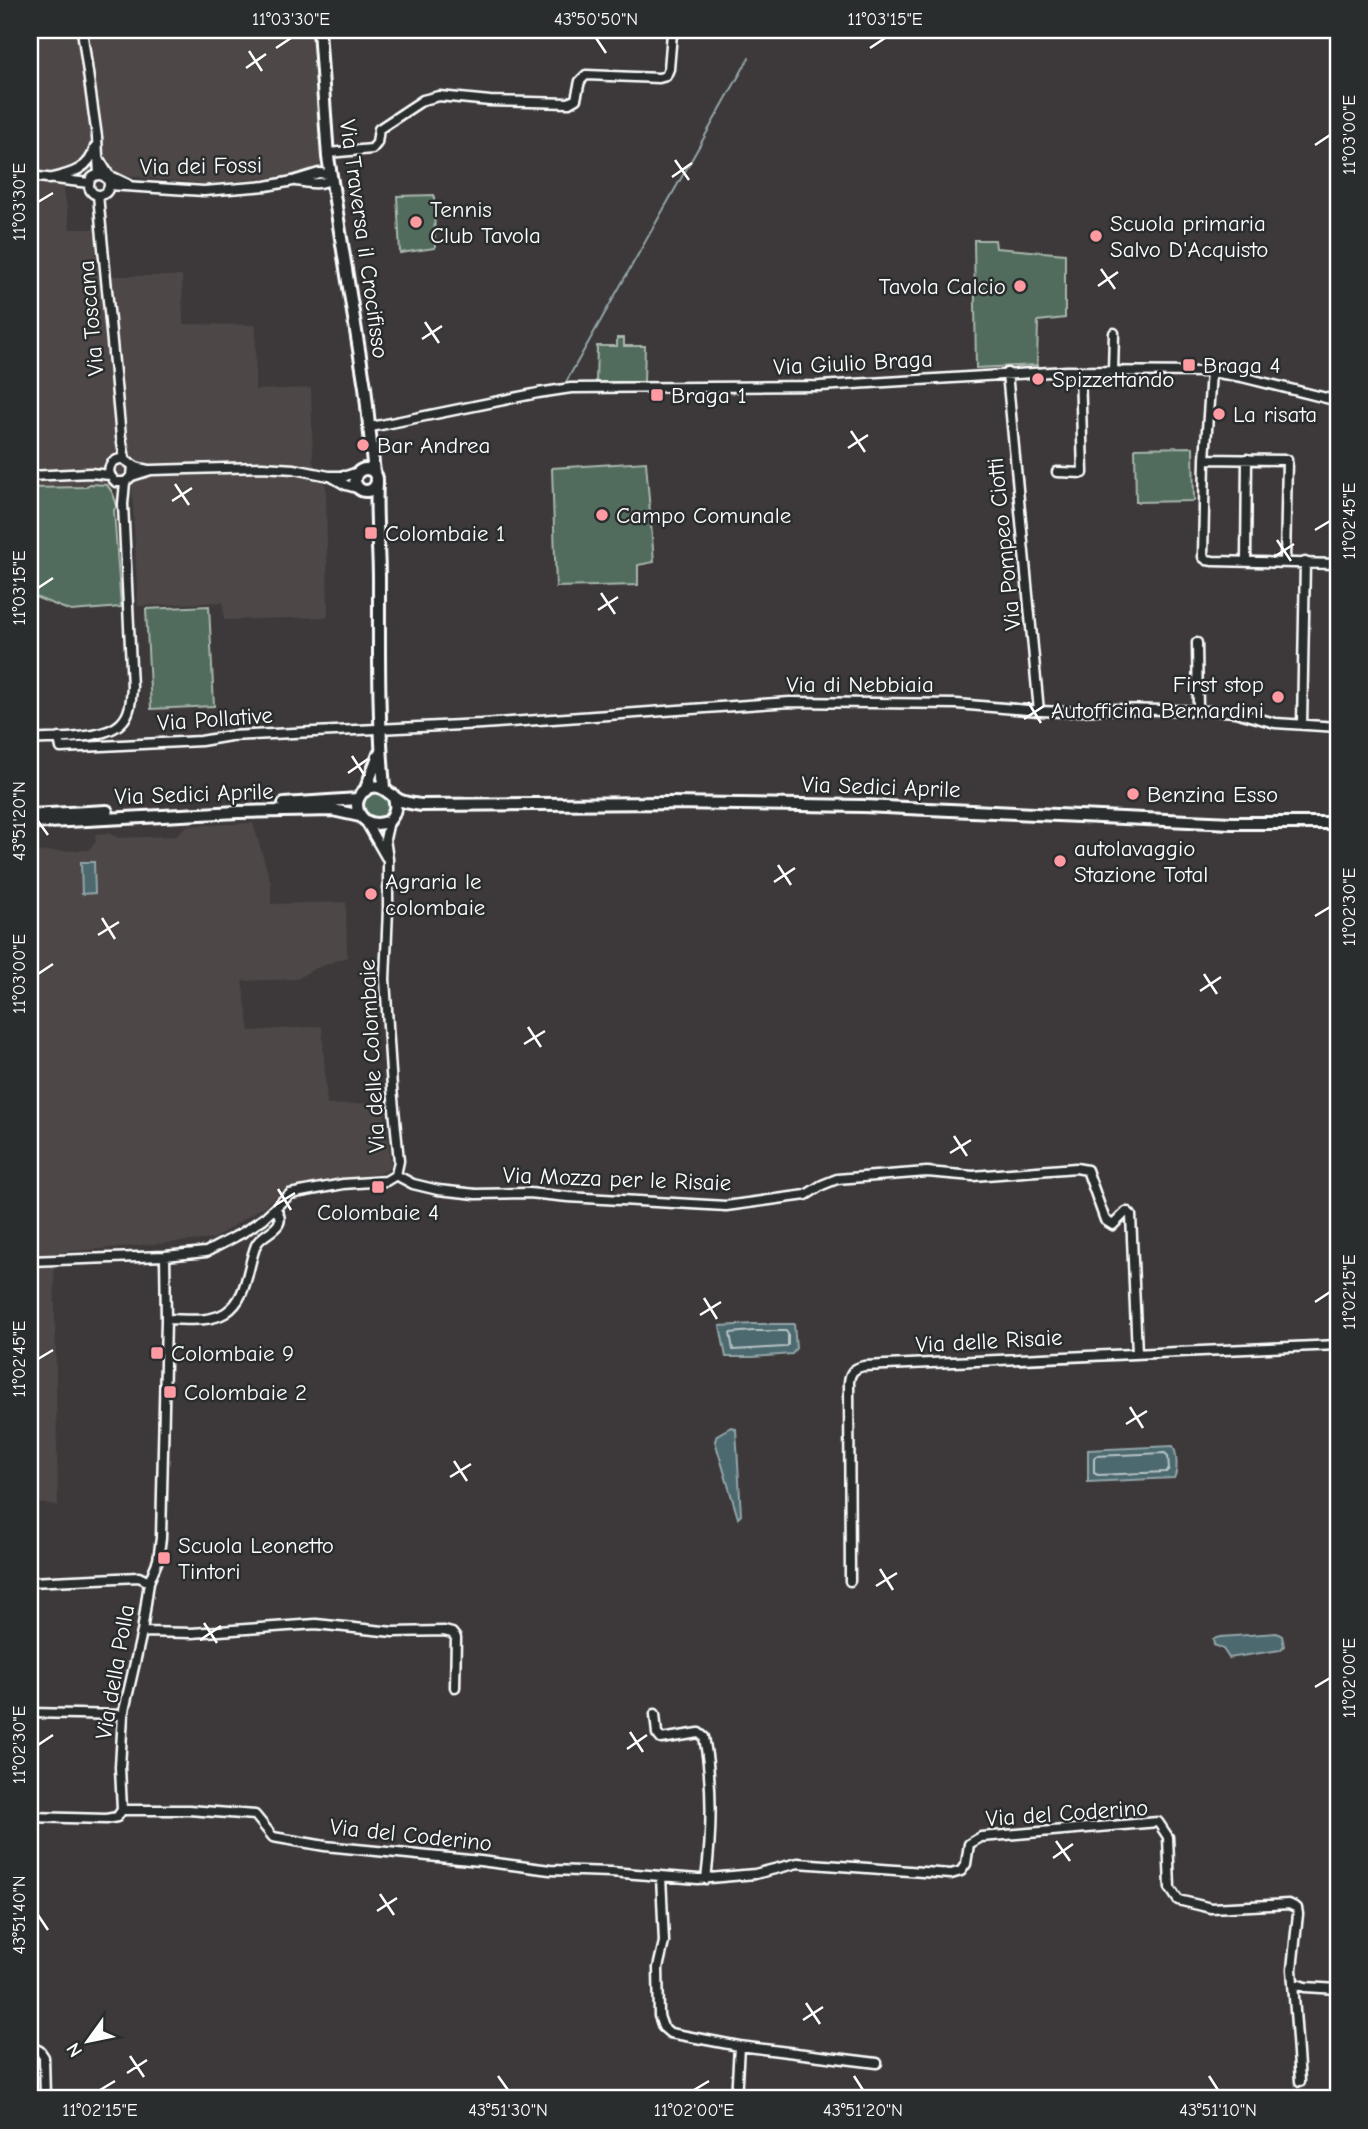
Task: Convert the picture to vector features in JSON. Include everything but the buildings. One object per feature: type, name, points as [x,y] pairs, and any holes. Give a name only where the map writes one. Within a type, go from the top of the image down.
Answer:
[{"type":"main road","name":"Via Traversa il Crocifisso","points":[[319,30],[328,155],[371,427],[370,474]]},
{"type":"main road","points":[[370,474],[356,480],[369,496],[376,513]]},
{"type":"main road","points":[[362,490],[372,490],[370,474]]},
{"type":"main road","points":[[370,474],[376,513],[380,751],[388,792],[396,806],[391,818]]},
{"type":"main road","points":[[363,819],[358,807],[380,751]]},
{"type":"main road","name":"Via Sedici Aprile","points":[[30,815],[362,795],[373,787],[388,792]]},
{"type":"main road","points":[[388,792],[406,802],[421,805]]},
{"type":"main road","name":"Via Sedici Aprile","points":[[30,822],[333,810],[378,825],[421,805],[671,803],[850,806],[1231,823],[1338,823]]},
{"type":"street","points":[[82,30],[97,137],[99,175]]},
{"type":"street","points":[[328,155],[372,149],[377,143],[379,129],[423,100],[439,96],[490,101],[569,103],[576,99],[580,81],[586,75],[666,76],[672,33],[682,30]]},
{"type":"street","points":[[49,179],[79,170],[88,163],[97,137]]},
{"type":"street","name":"Via dei Fossi","points":[[315,179],[328,155]]},
{"type":"street","points":[[99,159],[109,175],[137,188]]},
{"type":"street","points":[[99,175],[105,177],[109,185],[104,193],[99,195],[91,191],[89,183],[91,178],[99,175]]},
{"type":"street","points":[[30,176],[89,183]]},
{"type":"street","name":"Via dei Fossi","points":[[109,185],[204,191],[315,179],[326,182],[332,178]]},
{"type":"street","points":[[315,179],[333,191]]},
{"type":"street","points":[[101,215],[106,198],[111,192],[137,188]]},
{"type":"street","name":"Via Toscana","points":[[99,195],[125,459]]},
{"type":"street","points":[[1113,372],[1114,334]]},
{"type":"street","points":[[1058,472],[1083,473],[1080,371]]},
{"type":"street","name":"Via Giulio Braga","points":[[371,427],[571,388],[820,386],[1007,373],[1080,371],[1211,372],[1338,401]]},
{"type":"street","points":[[1211,372],[1202,552],[1205,559],[1338,564]]},
{"type":"street","name":"Via Pompeo Ciotti","points":[[1007,373],[1039,711]]},
{"type":"street","name":"Via Toscana","points":[[118,474],[121,438]]},
{"type":"street","points":[[118,474],[125,459],[132,465],[151,470]]},
{"type":"street","points":[[1205,459],[1287,460],[1285,562]]},
{"type":"street","points":[[1246,561],[1248,459]]},
{"type":"street","points":[[118,474],[132,465]]},
{"type":"street","points":[[30,476],[262,467],[294,469],[329,476],[370,474]]},
{"type":"street","name":"Via Pollative","points":[[30,740],[96,734],[113,729],[123,722],[131,702],[123,504],[118,474]]},
{"type":"street","points":[[329,476],[362,490]]},
{"type":"street","points":[[1302,725],[1305,562]]},
{"type":"street","points":[[1197,643],[1198,710]]},
{"type":"street","name":"Via di Nebbiaia","points":[[381,729],[790,702],[957,704],[1066,712],[1109,709],[1198,710],[1235,712],[1275,723],[1338,727]]},
{"type":"street","name":"Via Pollative","points":[[59,738],[61,748],[381,729]]},
{"type":"street","name":"Via delle Colombaie","points":[[30,1261],[206,1252],[242,1233],[283,1199],[298,1191],[386,1181],[396,1175],[399,1161],[386,987],[388,859],[385,839],[391,818]]},
{"type":"street","points":[[363,819],[388,859]]},
{"type":"street","name":"Via Mozza per le Risaie","points":[[396,1175],[413,1184],[438,1190],[476,1194],[529,1193],[568,1198],[726,1206],[807,1195],[838,1179],[927,1172],[973,1176],[1076,1168],[1087,1170],[1105,1220],[1114,1226],[1126,1212],[1131,1215],[1137,1353]]},
{"type":"street","points":[[166,1319],[210,1319],[225,1313],[235,1304],[246,1283],[258,1242],[276,1227],[279,1221],[279,1213],[275,1208]]},
{"type":"street","points":[[30,1582],[139,1577],[149,1582],[158,1560],[161,1538],[165,1256]]},
{"type":"street","name":"Via delle Risaie","points":[[849,1581],[849,1382],[854,1369],[864,1366],[1338,1345]]},
{"type":"street","name":"Via della Polla","points":[[122,1810],[120,1767],[123,1715],[142,1632],[149,1582]]},
{"type":"street","points":[[142,1632],[192,1633],[316,1624],[369,1630],[444,1631],[452,1633],[457,1643],[455,1687]]},
{"type":"street","points":[[30,1713],[123,1715]]},
{"type":"street","points":[[655,1714],[657,1734],[662,1740],[699,1733],[704,1737],[710,1796],[710,1849],[706,1879]]},
{"type":"street","name":"Via del Coderino","points":[[30,1817],[106,1819],[117,1816],[122,1810],[189,1810],[255,1815],[273,1837],[325,1846],[480,1860],[562,1871],[706,1879],[755,1874],[798,1863],[951,1874],[961,1871],[966,1864],[969,1844],[981,1837],[1158,1822],[1168,1837],[1170,1888],[1178,1900],[1211,1908],[1289,1904],[1297,1908],[1293,1983]]},
{"type":"street","points":[[661,1876],[664,1942],[657,1974],[660,2022],[663,2027],[670,2033],[739,2046],[877,2063]]},
{"type":"street","points":[[1300,2081],[1293,1983],[1306,1987],[1338,1989]]},
{"type":"street","points":[[30,2046],[40,2051],[44,2057],[46,2099]]},
{"type":"street","points":[[736,2099],[739,2046]]},
{"type":"shaded area","points":[[30,30],[315,30],[324,159],[313,172],[204,184],[61,169],[70,229],[95,229],[98,276],[182,276],[183,324],[256,325],[255,390],[311,388],[313,462],[326,486],[328,617],[224,620],[223,602],[138,606],[132,487],[30,488]]},
{"type":"shaded area","points":[[30,618],[36,733],[30,734]]},
{"type":"shaded area","points":[[253,823],[271,884],[271,904],[346,902],[347,957],[314,969],[297,979],[242,981],[250,1031],[322,1026],[327,1105],[383,1103],[391,1165],[386,1171],[377,1174],[326,1180],[284,1190],[213,1239],[54,1253],[58,1505],[30,1503],[30,852],[88,850],[96,842],[95,834],[108,833],[119,838],[175,836],[187,826]]},
{"type":"green space","name":"Tennis Club Tavola","points":[[434,195],[435,248],[400,253],[397,196]]},
{"type":"green space","name":"Tavola Calcio","points":[[974,240],[995,240],[996,248],[1065,254],[1065,318],[1038,321],[1037,365],[976,368]]},
{"type":"green space","points":[[617,338],[624,338],[624,346],[645,346],[644,382],[596,382],[597,346],[617,346]]},
{"type":"green space","points":[[1193,447],[1194,501],[1136,502],[1135,448]]},
{"type":"green space","name":"Campo Comunale","points":[[646,462],[654,562],[638,565],[638,585],[556,587],[552,468]]},
{"type":"green space","points":[[90,484],[107,485],[117,506],[114,510],[121,607],[71,611],[30,595],[30,488],[85,487]]},
{"type":"green space","points":[[209,606],[214,706],[151,709],[146,609]]},
{"type":"green space","points":[[376,791],[386,796],[391,806],[386,816],[376,821],[366,816],[361,806],[366,796]]},
{"type":"water","points":[[81,862],[94,862],[95,893],[82,894]]},
{"type":"water","points":[[794,1324],[796,1348],[792,1354],[726,1357],[720,1326]]},
{"type":"water","points":[[731,1427],[736,1429],[741,1515],[738,1518],[715,1441],[717,1435]]},
{"type":"water","points":[[1173,1446],[1176,1462],[1174,1478],[1088,1482],[1088,1450]]},
{"type":"water","points":[[1277,1633],[1282,1636],[1284,1646],[1280,1650],[1229,1658],[1223,1649],[1214,1645],[1213,1639],[1220,1637]]},
{"type":"waterway","points":[[566,382],[749,58]]},
{"type":"place","name":"Tennis Club Tavola","points":[[416,222]]},
{"type":"place","name":"Scuola primaria Salvo D'Acquisto","points":[[1096,236]]},
{"type":"place","name":"Tavola Calcio","points":[[1020,286]]},
{"type":"place","name":"Braga 4","points":[[1189,365]]},
{"type":"place","name":"Spizzettando","points":[[1038,379]]},
{"type":"place","name":"Braga 1","points":[[657,395]]},
{"type":"place","name":"La risata","points":[[1219,414]]},
{"type":"place","name":"Bar Andrea","points":[[363,445]]},
{"type":"place","name":"Campo Comunale","points":[[602,515]]},
{"type":"place","name":"Colombaie 1","points":[[371,533]]},
{"type":"place","name":"First stop Autofficina Bernardini","points":[[1278,697]]},
{"type":"place","name":"Benzina Esso","points":[[1133,794]]},
{"type":"place","name":"autolavaggio Stazione Total","points":[[1060,861]]},
{"type":"place","name":"Agraria le colombaie","points":[[371,894]]},
{"type":"place","name":"Colombaie 4","points":[[378,1187]]},
{"type":"place","name":"Colombaie 9","points":[[157,1353]]},
{"type":"place","name":"Colombaie 2","points":[[170,1392]]},
{"type":"place","name":"Scuola Leonetto Tintori","points":[[164,1558]]}]
